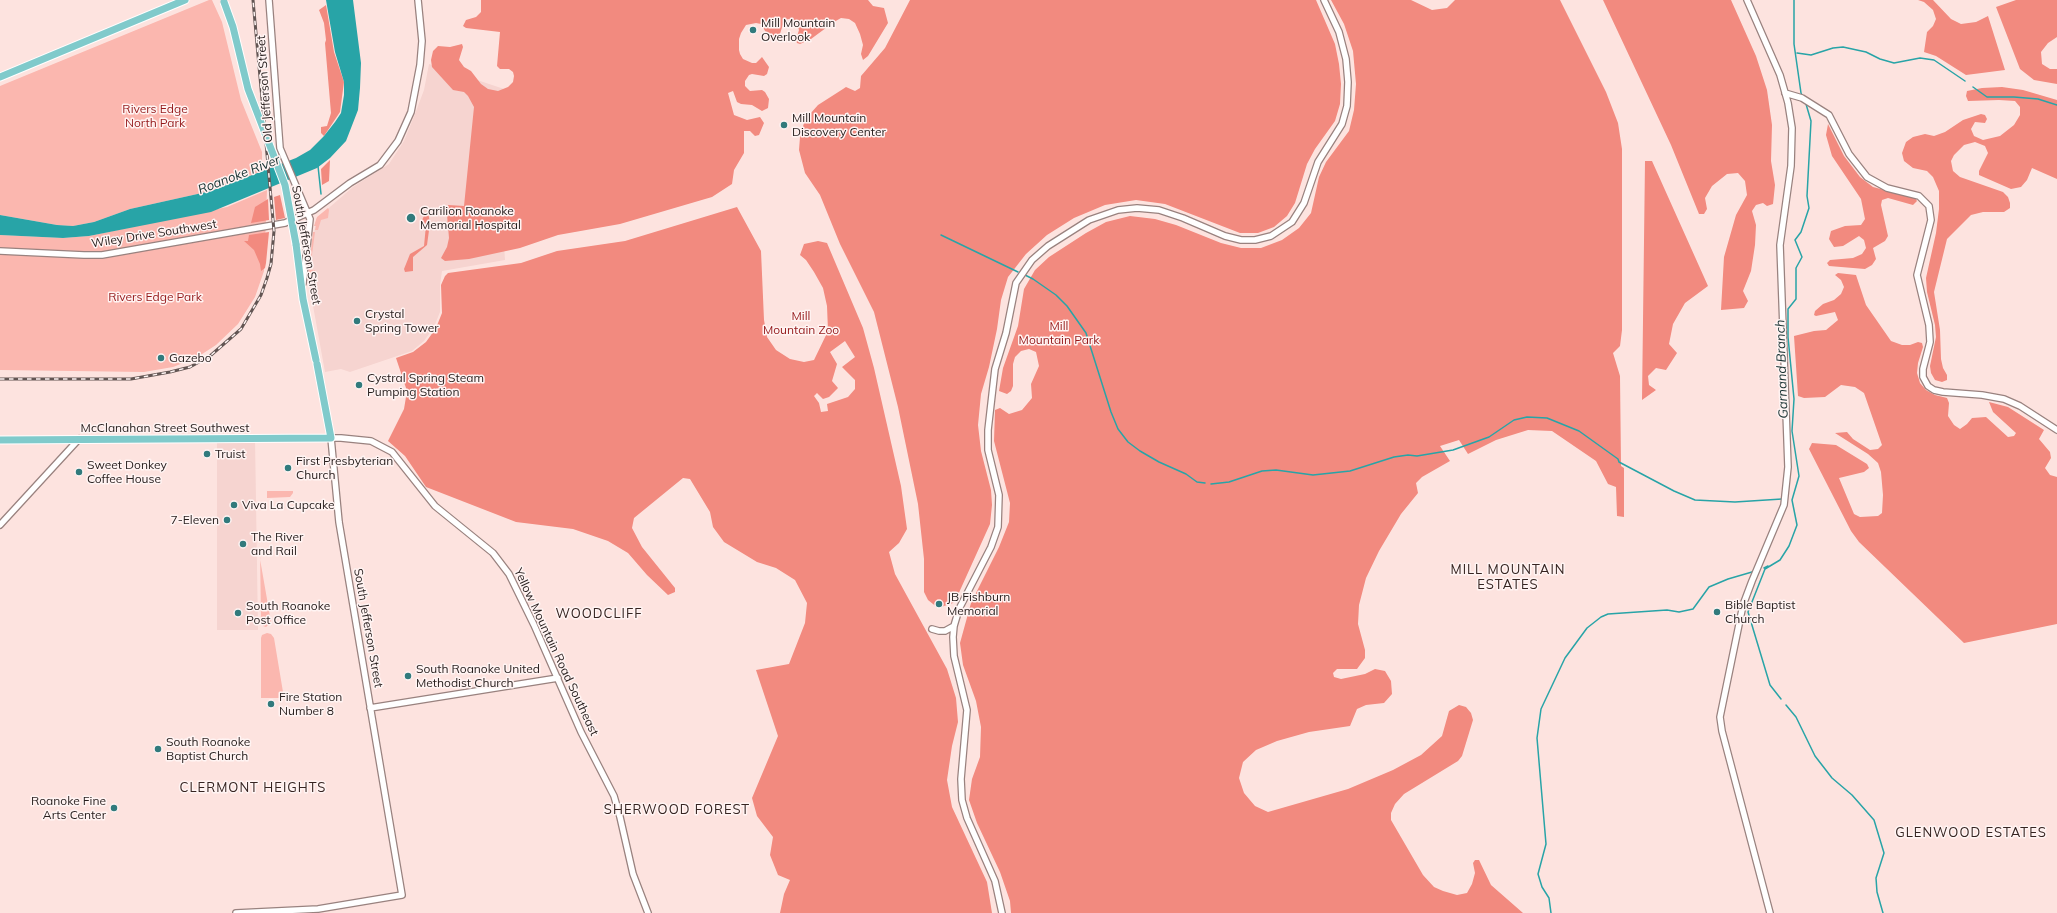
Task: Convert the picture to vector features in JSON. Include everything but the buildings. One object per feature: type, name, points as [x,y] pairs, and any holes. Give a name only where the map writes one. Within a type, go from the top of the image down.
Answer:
[{"type":"main road","points":[[0,77],[185,0]]},
{"type":"main road","name":"South Jefferson Street","points":[[224,1],[233,27],[250,95],[285,185],[296,244],[302,290],[331,438]]},
{"type":"main road","name":"McClanahan Street Southwest","points":[[0,440],[331,438]]},
{"type":"street","name":"Old Jefferson Street","points":[[269,0],[282,154],[311,224],[302,290]]},
{"type":"street","name":"Wiley Drive Southwest","points":[[0,251],[84,256],[102,255],[285,223],[308,214],[350,183],[380,165],[398,141],[410,112],[420,65],[422,41],[418,0]]},
{"type":"street","points":[[1002,913],[995,881],[967,818],[962,800],[961,779],[967,710],[953,648],[954,626],[962,602],[991,547],[998,527],[999,495],[988,450],[988,430],[995,369],[1006,333],[1013,292],[1020,276],[1032,260],[1048,246],[1089,220],[1118,210],[1137,208],[1159,210],[1183,218],[1225,236],[1247,240],[1271,236],[1292,222],[1304,203],[1318,162],[1342,124],[1347,106],[1348,82],[1346,59],[1339,32],[1324,0]]},
{"type":"street","points":[[1747,0],[1774,59],[1785,93],[1791,120],[1792,150],[1780,245],[1788,467],[1786,497],[1778,521],[1745,600],[1720,717],[1722,731],[1770,913]]},
{"type":"street","points":[[1785,93],[1802,98],[1816,106],[1831,119],[1849,154],[1867,177],[1887,188],[1919,196],[1929,206],[1931,220],[1917,275],[1927,314],[1930,336],[1923,374],[1928,386],[1937,391],[1982,395],[2004,399],[2020,406],[2057,430]]},
{"type":"street","name":"Yellow Mountain Road Southeast","points":[[331,438],[364,439],[384,446],[398,458],[435,506],[493,553],[513,582],[558,678],[581,732],[618,806],[633,874],[648,913]]},
{"type":"street","name":"South Jefferson Street","points":[[236,913],[318,909],[402,895],[338,522],[331,438]]},
{"type":"street","points":[[0,525],[79,439]]},
{"type":"street","points":[[932,629],[945,631],[954,626]]},
{"type":"street","points":[[370,708],[558,678]]},
{"type":"shaded area","name":"Carilion Roanoke Memorial Hospital","points":[[429,64],[525,96],[504,245],[505,260],[442,271],[440,285],[440,312],[434,327],[424,341],[412,351],[350,372],[341,369],[325,372],[308,278],[316,219],[353,187],[389,164],[404,141],[415,114],[424,90]]},
{"type":"shaded area","points":[[217,438],[255,438],[258,630],[217,630]]},
{"type":"green space","name":"Rivers Edge North Park","points":[[212,0],[222,22],[241,100],[262,152],[262,171],[211,191],[130,209],[94,222],[73,226],[57,225],[0,215],[0,86]]},
{"type":"green space","points":[[481,0],[868,0],[873,6],[884,8],[888,23],[868,56],[863,60],[861,54],[863,45],[860,34],[855,23],[849,19],[841,18],[811,39],[800,44],[797,43],[796,40],[799,30],[795,20],[788,19],[784,21],[779,37],[776,38],[768,36],[761,24],[756,23],[746,25],[739,39],[740,54],[743,59],[752,63],[756,63],[762,57],[769,67],[767,74],[764,76],[749,75],[745,81],[745,86],[750,91],[762,90],[765,92],[769,99],[768,108],[762,111],[752,105],[741,104],[737,102],[733,91],[728,93],[734,115],[747,120],[760,117],[764,123],[759,135],[755,136],[750,131],[744,131],[744,153],[734,170],[732,184],[712,197],[620,224],[558,235],[520,248],[469,259],[445,261],[441,258],[447,247],[449,238],[447,215],[448,205],[464,206],[474,107],[464,92],[453,90],[432,67],[431,60],[433,51],[438,46],[450,47],[462,44],[463,47],[459,60],[464,67],[471,71],[481,84],[488,89],[498,91],[508,87],[513,82],[514,76],[513,72],[509,69],[500,69],[497,66],[500,32],[466,28],[463,26],[466,20],[476,17],[481,12]]},
{"type":"green space","points":[[910,0],[1316,0],[1335,44],[1341,84],[1340,104],[1335,121],[1315,149],[1307,164],[1295,203],[1287,216],[1274,227],[1258,233],[1240,233],[1165,204],[1136,200],[1105,205],[1074,218],[1047,235],[1026,254],[1008,277],[1001,300],[989,367],[981,394],[978,425],[981,451],[991,490],[992,505],[990,524],[957,597],[953,603],[938,608],[928,600],[924,592],[924,559],[918,504],[898,407],[874,312],[840,244],[820,195],[805,173],[799,150],[800,137],[804,123],[810,114],[818,105],[846,87],[855,91],[860,88],[861,76],[885,48]]},
{"type":"green space","name":"Mill Mountain Park","points":[[1331,0],[1411,0],[1432,10],[1447,8],[1455,0],[1560,0],[1606,92],[1618,123],[1622,149],[1622,330],[1620,346],[1613,353],[1620,376],[1621,466],[1624,468],[1624,517],[1617,516],[1616,487],[1608,484],[1596,461],[1552,431],[1528,430],[1496,440],[1468,454],[1459,440],[1440,446],[1450,461],[1422,477],[1416,483],[1418,493],[1401,514],[1379,551],[1366,578],[1359,605],[1358,624],[1365,650],[1365,658],[1357,669],[1337,669],[1333,673],[1334,677],[1341,679],[1365,674],[1375,669],[1385,671],[1391,681],[1392,694],[1384,703],[1366,705],[1357,709],[1350,726],[1309,732],[1277,741],[1256,750],[1243,762],[1239,778],[1244,793],[1255,806],[1268,812],[1348,789],[1393,770],[1421,755],[1442,736],[1449,711],[1459,705],[1466,707],[1471,713],[1473,720],[1462,756],[1458,761],[1404,794],[1395,804],[1391,813],[1391,820],[1423,875],[1434,887],[1457,895],[1467,893],[1472,884],[1475,873],[1473,863],[1475,860],[1479,860],[1491,885],[1523,913],[1011,913],[1010,901],[1000,872],[977,823],[969,800],[972,779],[980,757],[981,727],[976,701],[963,665],[960,643],[971,603],[999,547],[1009,522],[1010,503],[994,441],[995,410],[1000,408],[1009,414],[1022,410],[1032,398],[1031,384],[1039,366],[1036,352],[1029,349],[1021,351],[1015,357],[1013,364],[1013,386],[1011,391],[1007,394],[999,391],[1003,368],[1018,326],[1024,289],[1035,270],[1049,257],[1106,222],[1130,216],[1155,219],[1176,225],[1221,243],[1241,248],[1261,248],[1282,240],[1299,228],[1311,213],[1319,177],[1326,162],[1349,131],[1354,110],[1356,84],[1353,51],[1344,24]]},
{"type":"green space","points":[[1603,0],[1731,0],[1756,56],[1767,90],[1772,125],[1771,161],[1775,185],[1773,204],[1767,206],[1763,203],[1756,205],[1752,211],[1756,225],[1755,245],[1751,271],[1743,291],[1748,301],[1744,308],[1721,310],[1724,257],[1736,215],[1747,195],[1745,181],[1738,173],[1727,174],[1712,186],[1705,198],[1707,209],[1704,214],[1699,214],[1671,145]]},
{"type":"green space","points":[[1918,0],[1933,0],[1951,19],[1961,24],[1976,22],[1988,16],[2005,70],[1966,75],[1936,56],[1924,52],[1927,32],[1933,26],[1936,19],[1933,10],[1924,2]]},
{"type":"green space","points":[[2016,0],[2057,0],[2057,37],[2048,43],[2041,52],[2042,64],[2050,69],[2057,69],[2057,84],[2034,80],[2020,69],[1996,7]]},
{"type":"green space","points":[[326,5],[334,52],[344,82],[340,112],[324,136],[321,133],[321,127],[327,126],[331,113],[325,43],[326,40],[324,23],[319,10]]},
{"type":"green space","points":[[2002,87],[2023,90],[2057,100],[2057,179],[2032,168],[2027,180],[2021,187],[2011,189],[1979,175],[1979,171],[1988,153],[1985,146],[1975,142],[1964,145],[1954,155],[1951,161],[1953,171],[1960,177],[2003,192],[2008,197],[2010,208],[2004,212],[1983,212],[1971,215],[1947,239],[1934,292],[1940,330],[1941,359],[1943,368],[1947,375],[1947,380],[1942,382],[1935,380],[1931,373],[1930,366],[1936,337],[1935,325],[1927,292],[1926,278],[1936,233],[1939,209],[1939,191],[1933,177],[1927,171],[1913,168],[1904,161],[1902,153],[1906,142],[1913,137],[1925,134],[1934,136],[1945,132],[1963,120],[1981,114],[1985,115],[1987,119],[1985,123],[1975,122],[1971,129],[1974,136],[1983,140],[2000,136],[2014,125],[2020,115],[2020,107],[2015,101],[1968,101],[1966,96],[1967,91],[1982,88]]},
{"type":"green space","points":[[1828,124],[1844,156],[1860,177],[1873,187],[1915,198],[1917,201],[1913,205],[1888,198],[1882,200],[1881,205],[1888,236],[1885,241],[1873,248],[1876,259],[1872,265],[1865,269],[1829,266],[1827,263],[1830,260],[1853,258],[1862,254],[1866,248],[1864,240],[1859,236],[1843,246],[1834,247],[1829,239],[1831,231],[1845,226],[1861,225],[1865,219],[1861,199],[1832,156],[1826,135]]},
{"type":"green space","points":[[330,160],[329,181],[322,185],[321,169]]},
{"type":"green space","points":[[1645,161],[1652,161],[1708,286],[1685,303],[1673,324],[1669,344],[1677,353],[1666,370],[1656,368],[1648,376],[1649,385],[1656,390],[1642,400]]},
{"type":"green space","name":"Rivers Edge Park","points":[[267,190],[264,271],[255,297],[238,324],[216,345],[196,358],[173,367],[144,372],[0,370],[0,235],[63,238],[89,236],[227,207]]},
{"type":"green space","points":[[280,195],[285,218],[276,220],[274,197]]},
{"type":"green space","points":[[268,199],[269,220],[251,223],[255,207]]},
{"type":"green space","points":[[737,207],[761,251],[764,320],[767,337],[776,350],[790,359],[804,362],[814,360],[828,331],[827,306],[823,288],[806,260],[800,255],[804,244],[818,241],[827,243],[863,328],[874,368],[901,486],[907,529],[899,543],[889,552],[895,574],[947,669],[956,698],[958,722],[952,746],[947,780],[952,807],[987,882],[992,913],[780,913],[784,894],[790,880],[778,875],[770,855],[773,837],[757,816],[752,798],[778,736],[756,670],[789,664],[805,623],[807,603],[795,580],[776,568],[757,562],[724,542],[713,527],[710,512],[690,479],[683,478],[634,518],[632,528],[642,547],[675,588],[675,592],[668,595],[647,575],[628,553],[608,541],[573,529],[516,522],[426,487],[405,456],[388,441],[404,409],[407,391],[396,358],[413,352],[426,342],[436,328],[442,313],[441,285],[448,273],[521,263],[557,251],[625,241]],"holes":[[[845,341],[855,357],[842,367],[855,380],[855,389],[848,397],[827,404],[828,411],[821,412],[819,403],[814,396],[817,393],[823,399],[829,397],[838,388],[832,381],[837,364],[830,352]]]},
{"type":"green space","points":[[328,208],[328,218],[321,220],[318,230],[315,230],[316,226],[314,226],[317,217]]},
{"type":"green space","points":[[428,212],[430,223],[427,245],[413,257],[413,271],[405,272],[404,269],[410,254],[424,246],[426,225],[422,225],[421,222],[425,214]]},
{"type":"green space","points":[[269,232],[265,268],[261,271],[260,264],[254,250],[244,241],[248,241],[249,235]]},
{"type":"green space","points":[[313,232],[315,232],[310,270],[315,270],[315,277],[310,281],[308,275]]},
{"type":"green space","points":[[1838,273],[1856,275],[1866,305],[1891,341],[1902,345],[1910,345],[1918,342],[1922,343],[1923,347],[1918,363],[1917,373],[1920,383],[1926,390],[1935,395],[1947,398],[1949,403],[1948,416],[1954,425],[1960,429],[1972,418],[1986,417],[2008,437],[2014,436],[2016,433],[1993,412],[1989,402],[2008,407],[2044,430],[2039,439],[2050,452],[2051,458],[2045,468],[2050,475],[2057,477],[2057,624],[1964,643],[1859,542],[1851,531],[1809,449],[1812,443],[1836,445],[1867,464],[1869,468],[1864,472],[1839,478],[1854,514],[1860,517],[1878,516],[1882,513],[1883,495],[1881,472],[1878,463],[1868,454],[1835,433],[1847,432],[1853,439],[1870,450],[1878,449],[1882,445],[1864,393],[1855,387],[1841,385],[1825,397],[1804,398],[1798,396],[1794,336],[1814,331],[1826,330],[1838,320],[1835,312],[1816,316],[1814,315],[1815,311],[1823,304],[1834,300],[1841,294],[1844,287],[1841,280],[1835,275]]},
{"type":"green space","points":[[267,491],[293,491],[293,493],[290,497],[267,498]]},
{"type":"green space","points":[[260,560],[271,622],[266,627],[263,626],[261,622]]},
{"type":"green space","points":[[267,633],[271,634],[274,638],[284,698],[261,698],[261,638],[262,635]]},
{"type":"water","points":[[326,0],[353,0],[361,63],[360,88],[358,110],[346,141],[330,158],[317,168],[211,212],[89,236],[63,238],[0,235],[0,215],[57,225],[73,226],[94,222],[130,209],[211,191],[296,158],[310,150],[324,136],[341,113],[344,95],[344,82],[335,52]]},
{"type":"waterway","name":"Garnand Branch","points":[[1794,0],[1794,44],[1801,93],[1803,97]]},
{"type":"waterway","points":[[1797,53],[1811,55],[1833,48],[1843,47],[1866,52],[1880,59],[1894,63],[1920,58],[1934,60],[1965,81]]},
{"type":"waterway","points":[[1973,87],[1987,97],[2038,99],[2057,105]]},
{"type":"waterway","name":"Garnand Branch","points":[[1781,699],[1770,685],[1748,612],[1765,569],[1780,560],[1789,546],[1797,525],[1792,500],[1799,476],[1792,431],[1794,399],[1788,337],[1788,309],[1796,299],[1796,268],[1802,257],[1795,240],[1801,232],[1809,208],[1807,196],[1811,121],[1806,104]]},
{"type":"waterway","points":[[318,166],[321,194]]},
{"type":"waterway","points":[[941,235],[1018,272]]},
{"type":"waterway","points":[[1025,275],[1056,295],[1067,306],[1086,333],[1111,412],[1118,429],[1128,442],[1159,462],[1186,474],[1197,482],[1205,483]]},
{"type":"waterway","points":[[1211,484],[1229,482],[1262,471],[1276,470],[1313,475],[1350,471],[1394,457],[1408,455],[1417,456],[1453,450],[1489,437],[1514,420],[1527,417],[1547,418],[1579,431],[1618,459],[1619,462],[1674,491],[1695,500],[1735,502],[1782,499]]},
{"type":"waterway","name":"Garnand Branch","points":[[1764,568],[1768,566]]},
{"type":"waterway","points":[[1551,913],[1549,898],[1542,887],[1538,874],[1546,844],[1537,738],[1541,709],[1565,658],[1587,628],[1601,617],[1608,614],[1667,610],[1679,612],[1693,609],[1709,587],[1728,579],[1752,572]]},
{"type":"waterway","name":"Garnand Branch","points":[[1786,705],[1796,717],[1815,756],[1832,778],[1852,795],[1874,820],[1884,853],[1876,878],[1877,892],[1883,913]]},
{"type":"railway","points":[[0,379],[131,379],[170,372],[190,367],[210,356],[241,329],[261,295],[267,278],[271,264],[274,231],[253,0]]},
{"type":"place","name":"Mill Mountain Overlook","points":[[753,30]]},
{"type":"place","name":"Mill Mountain Discovery Center","points":[[784,125]]},
{"type":"place","name":"Carilion Roanoke Memorial Hospital","points":[[411,218]]},
{"type":"place","name":"Crystal Spring Tower","points":[[357,321]]},
{"type":"place","name":"Gazebo","points":[[161,358]]},
{"type":"place","name":"Cystral Spring Steam Pumping Station","points":[[359,385]]},
{"type":"place","name":"Truist","points":[[207,454]]},
{"type":"place","name":"First Presbyterian Church","points":[[288,468]]},
{"type":"place","name":"Sweet Donkey Coffee House","points":[[79,472]]},
{"type":"place","name":"Viva La Cupcake","points":[[234,505]]},
{"type":"place","name":"7-Eleven","points":[[227,520]]},
{"type":"place","name":"The River and Rail","points":[[243,544]]},
{"type":"place","name":"JB Fishburn Memorial","points":[[939,604]]},
{"type":"place","name":"Bible Baptist Church","points":[[1717,612]]},
{"type":"place","name":"South Roanoke Post Office","points":[[238,613]]},
{"type":"place","name":"South Roanoke United Methodist Church","points":[[408,676]]},
{"type":"place","name":"Fire Station Number 8","points":[[271,704]]},
{"type":"place","name":"South Roanoke Baptist Church","points":[[158,749]]},
{"type":"place","name":"Roanoke Fine Arts Center","points":[[114,808]]},
{"type":"district","name":"MILL MOUNTAIN ESTATES","points":[[1508,578]]},
{"type":"district","name":"WOODCLIFF","points":[[599,614]]},
{"type":"district","name":"CLERMONT HEIGHTS","points":[[253,788]]},
{"type":"district","name":"SHERWOOD FOREST","points":[[677,810]]},
{"type":"district","name":"GLENWOOD ESTATES","points":[[1971,833]]},
{"type":"water label","name":"Roanoke River","points":[[239,175]]},
{"type":"park label","name":"Mill Mountain Zoo","points":[[801,323]]}]
